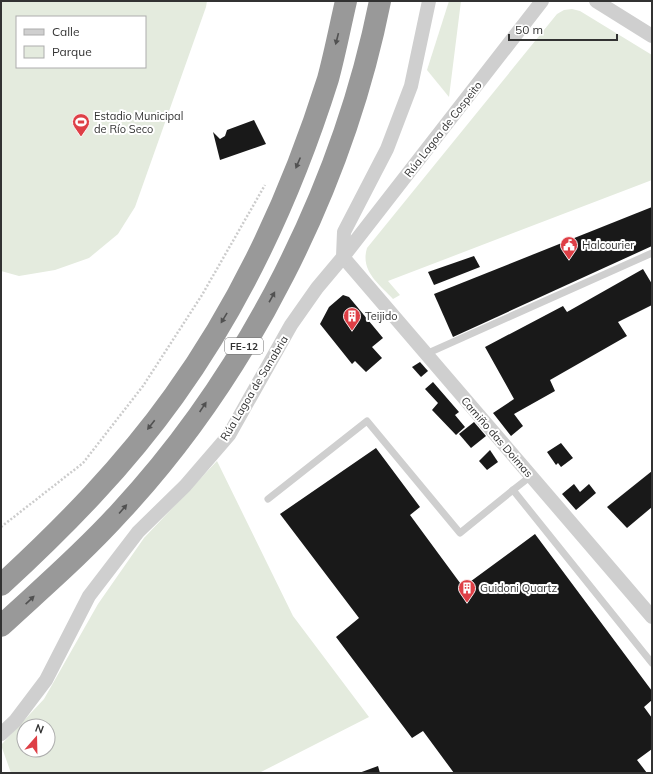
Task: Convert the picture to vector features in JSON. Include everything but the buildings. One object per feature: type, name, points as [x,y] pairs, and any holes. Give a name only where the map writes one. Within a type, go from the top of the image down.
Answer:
[{"type":"highway","name":"FE-12","points":[[1,585],[45,544],[114,472],[174,396],[225,317],[267,237],[301,156],[328,77],[346,1]]},
{"type":"highway","name":"FE-12","points":[[1,626],[86,548],[122,511],[187,432],[241,351],[287,270],[323,189],[354,107],[380,1]]},
{"type":"street","points":[[343,257],[344,232],[387,149],[411,86],[429,1]]},
{"type":"street","name":"Rúa Lagoa de Cospeito","points":[[343,257],[542,1]]},
{"type":"street","points":[[596,1],[652,36]]},
{"type":"street","name":"Camiño das Doimas","points":[[343,257],[652,617]]},
{"type":"street","name":"Rúa Lagoa de Sanabria","points":[[1,734],[15,722],[46,680],[89,596],[138,532],[185,486],[229,435],[291,325],[317,288],[343,257]]},
{"type":"lane","points":[[426,354],[652,253]]},
{"type":"lane","points":[[268,499],[367,421],[460,533],[531,476]]},
{"type":"lane","points":[[513,490],[652,663]]},
{"type":"path","points":[[1,528],[83,463],[143,386],[202,295],[265,185]]},
{"type":"green space","name":"Estadio Municipal de Río Seco","points":[[1,1],[207,1],[135,207],[118,234],[89,258],[55,270],[19,276],[1,271]]},
{"type":"green space","points":[[449,1],[461,1],[449,97],[427,70]]},
{"type":"green space","points":[[572,9],[580,11],[652,55],[652,180],[388,281],[400,295],[393,299],[368,270],[366,264],[367,248],[557,14],[564,10]]},
{"type":"green space","points":[[217,461],[293,616],[369,717],[259,773],[11,773],[1,745],[16,729],[16,758],[56,758],[56,718],[26,718],[44,699],[98,604],[144,538]]},
{"type":"place","name":"Estadio Municipal de Río Seco","points":[[81,137]]},
{"type":"place","name":"Halcourier","points":[[569,260]]},
{"type":"place","name":"Teijido","points":[[352,331]]},
{"type":"place","name":"Guidoni Quartz","points":[[467,603]]}]
